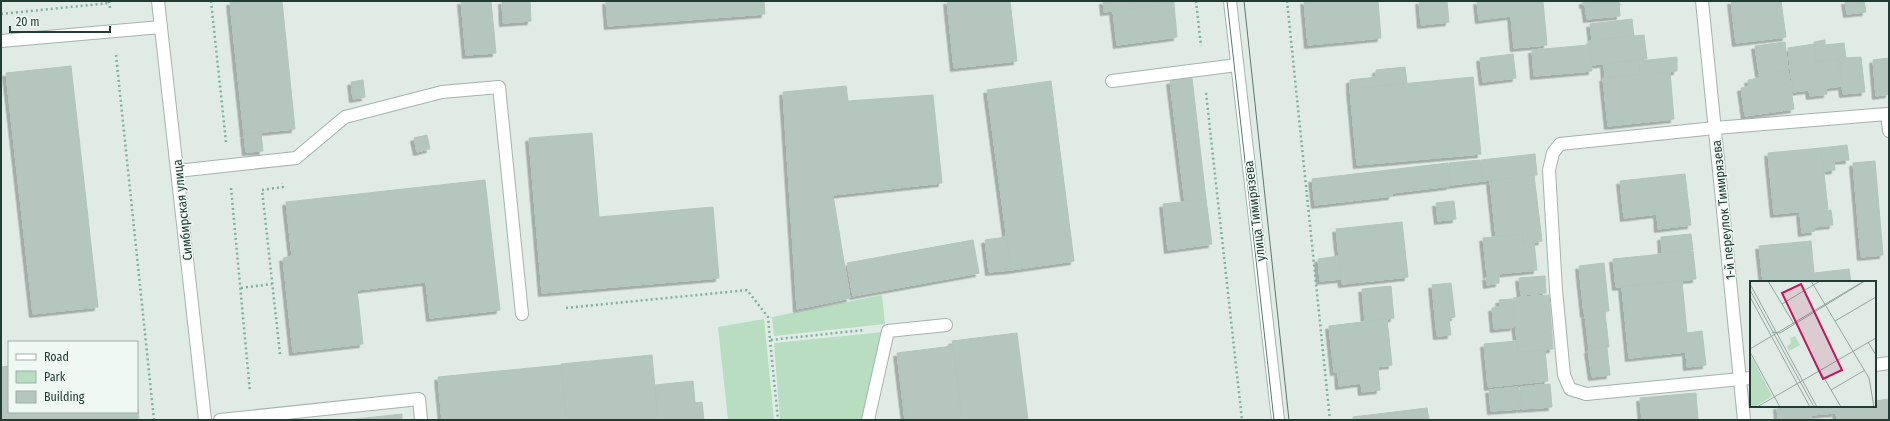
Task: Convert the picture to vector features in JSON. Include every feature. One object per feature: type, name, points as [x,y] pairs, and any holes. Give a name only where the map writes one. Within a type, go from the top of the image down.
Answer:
[{"type":"street","name":"Симбирская улица","points":[[158,1],[205,420]]},
{"type":"street","name":"улица Тимирязева","points":[[1230,1],[1278,420]]},
{"type":"street","name":"1-й переулок Тимирязева","points":[[1702,1],[1715,128],[1746,378],[1744,420]]},
{"type":"street","points":[[1,41],[161,27]]},
{"type":"street","points":[[1112,81],[1237,65]]},
{"type":"street","points":[[177,171],[296,158],[345,117],[442,92],[499,87],[522,314]]},
{"type":"street","points":[[1746,378],[1586,394],[1570,389],[1564,375],[1556,290],[1549,170],[1553,153],[1560,144],[1715,128],[1887,114],[1889,131]]},
{"type":"street","points":[[868,420],[888,331],[946,325]]},
{"type":"street","points":[[1876,365],[1889,363]]},
{"type":"street","points":[[220,420],[419,399],[421,420]]},
{"type":"path","points":[[211,1],[241,288],[252,416]]},
{"type":"path","points":[[1196,1],[1242,420]]},
{"type":"path","points":[[1287,1],[1330,420]]},
{"type":"path","points":[[1,14],[110,4]]},
{"type":"path","points":[[113,31],[154,420]]},
{"type":"path","points":[[279,160],[283,187],[262,190],[280,354]]},
{"type":"path","points":[[241,288],[272,284]]},
{"type":"path","points":[[566,308],[747,290],[768,317],[778,420]]},
{"type":"path","points":[[770,340],[885,328],[888,331]]},
{"type":"green space","points":[[882,295],[885,324],[774,336],[772,317]]},
{"type":"green space","points":[[764,319],[774,420],[728,420],[718,327]]},
{"type":"green space","points":[[884,332],[864,420],[780,420],[774,343]]},
{"type":"building","points":[[282,1],[295,129],[244,134],[230,2]]},
{"type":"building","points":[[461,1],[491,1],[496,53],[466,55]]},
{"type":"building","points":[[502,1],[530,1],[531,21],[503,23]]},
{"type":"building","points":[[606,1],[764,1],[765,14],[608,26]]},
{"type":"building","points":[[947,1],[1010,1],[1017,61],[954,68]]},
{"type":"building","points":[[1103,1],[1174,1],[1174,4],[1104,12]]},
{"type":"building","points":[[1304,1],[1378,1],[1381,38],[1308,45]]},
{"type":"building","points":[[1419,1],[1447,1],[1449,22],[1421,25]]},
{"type":"building","points":[[1477,1],[1543,1],[1547,45],[1514,48],[1511,16],[1479,20]]},
{"type":"building","points":[[1583,1],[1624,1],[1583,5]]},
{"type":"building","points":[[1731,1],[1781,1],[1786,37],[1736,43]]},
{"type":"building","points":[[1845,1],[1864,1],[1866,12],[1847,14]]},
{"type":"building","points":[[1619,2],[1620,16],[1587,19],[1585,5]]},
{"type":"building","points":[[1174,4],[1177,37],[1117,45],[1113,11]]},
{"type":"building","points":[[1632,19],[1634,36],[1592,40],[1590,24]]},
{"type":"building","points":[[1644,35],[1647,59],[1592,65],[1589,41]]},
{"type":"building","points":[[1825,40],[1825,45],[1844,43],[1846,58],[1861,57],[1865,92],[1843,94],[1839,59],[1816,62],[1814,42]]},
{"type":"building","points":[[1785,42],[1788,69],[1759,73],[1755,46]]},
{"type":"building","points":[[1814,44],[1816,62],[1839,59],[1842,86],[1826,88],[1827,94],[1810,96],[1809,90],[1793,92],[1788,48]]},
{"type":"building","points":[[1589,45],[1592,71],[1534,76],[1532,50]]},
{"type":"building","points":[[1513,54],[1516,78],[1483,82],[1480,58]]},
{"type":"building","points":[[1677,57],[1677,71],[1640,74],[1639,61]]},
{"type":"building","points":[[1889,58],[1889,94],[1876,96],[1873,60]]},
{"type":"building","points":[[1639,60],[1640,74],[1605,78],[1604,64]]},
{"type":"building","points":[[71,66],[98,307],[33,314],[6,73]]},
{"type":"building","points":[[1405,67],[1407,83],[1350,89],[1350,80],[1376,77],[1376,70]]},
{"type":"building","points":[[1788,70],[1794,109],[1745,116],[1741,88],[1749,86],[1748,80],[1760,78],[1759,74]]},
{"type":"building","points":[[1670,72],[1674,119],[1608,126],[1603,78]]},
{"type":"building","points":[[1473,77],[1481,154],[1357,165],[1350,89]]},
{"type":"building","points":[[1192,78],[1206,199],[1185,202],[1170,81]]},
{"type":"building","points":[[363,80],[365,97],[353,99],[351,82]]},
{"type":"building","points":[[1051,81],[1074,261],[1011,270],[987,90]]},
{"type":"building","points":[[846,86],[848,101],[933,95],[942,183],[833,195],[850,298],[797,309],[783,92]]},
{"type":"building","points":[[261,133],[263,151],[246,152],[244,135]]},
{"type":"building","points":[[592,133],[599,217],[713,207],[719,278],[542,293],[529,138]]},
{"type":"building","points":[[427,135],[430,149],[417,152],[414,138]]},
{"type":"building","points":[[1847,145],[1849,160],[1834,161],[1835,170],[1824,171],[1821,148]]},
{"type":"building","points":[[1821,148],[1828,209],[1774,214],[1768,153]]},
{"type":"building","points":[[1535,154],[1537,175],[1483,181],[1481,160]]},
{"type":"building","points":[[1480,160],[1483,181],[1451,185],[1449,163]]},
{"type":"building","points":[[1875,161],[1883,255],[1861,257],[1853,163]]},
{"type":"building","points":[[1448,163],[1450,186],[1392,193],[1392,196],[1315,205],[1312,179]]},
{"type":"building","points":[[1685,174],[1691,225],[1658,229],[1657,214],[1624,218],[1620,181]]},
{"type":"building","points":[[1534,175],[1542,241],[1523,244],[1522,234],[1496,237],[1490,181]]},
{"type":"building","points":[[485,180],[500,310],[430,318],[426,282],[357,290],[363,344],[293,352],[283,258],[292,256],[286,202]]},
{"type":"building","points":[[1206,199],[1212,244],[1168,250],[1163,204]]},
{"type":"building","points":[[1454,201],[1456,219],[1438,221],[1436,203]]},
{"type":"building","points":[[1831,210],[1833,225],[1814,227],[1815,231],[1802,233],[1800,213]]},
{"type":"building","points":[[1402,222],[1408,277],[1342,284],[1336,229]]},
{"type":"building","points":[[1522,234],[1523,244],[1534,242],[1537,270],[1487,275],[1483,238]]},
{"type":"building","points":[[1691,234],[1693,250],[1662,253],[1661,237]]},
{"type":"building","points":[[1006,237],[1011,270],[989,272],[985,240]]},
{"type":"building","points":[[973,240],[979,273],[853,296],[847,263]]},
{"type":"building","points":[[1811,241],[1814,273],[1849,269],[1851,281],[1763,281],[1759,246]]},
{"type":"building","points":[[1693,251],[1696,279],[1616,287],[1613,259]]},
{"type":"building","points":[[1339,256],[1341,279],[1320,281],[1318,259]]},
{"type":"building","points":[[1604,263],[1609,311],[1584,314],[1579,266]]},
{"type":"building","points":[[1499,275],[1499,283],[1487,285],[1486,277]]},
{"type":"building","points":[[1545,276],[1546,293],[1521,295],[1519,278]]},
{"type":"building","points":[[1682,281],[1687,333],[1702,331],[1706,365],[1687,367],[1686,352],[1629,358],[1622,287]]},
{"type":"building","points":[[1451,283],[1455,317],[1449,318],[1451,335],[1437,336],[1432,285]]},
{"type":"building","points":[[1391,286],[1394,318],[1365,321],[1362,289]]},
{"type":"building","points":[[1549,295],[1553,349],[1518,352],[1513,298]]},
{"type":"building","points":[[1512,299],[1514,327],[1494,329],[1492,308],[1500,307],[1499,300]]},
{"type":"building","points":[[1605,313],[1609,347],[1589,349],[1585,315]]},
{"type":"building","points":[[1387,319],[1392,365],[1334,372],[1329,326]]},
{"type":"building","points":[[1017,333],[1028,420],[963,420],[952,341]]},
{"type":"building","points":[[1516,341],[1517,352],[1545,350],[1548,381],[1488,387],[1484,344]]},
{"type":"building","points":[[953,346],[962,420],[905,420],[897,353]]},
{"type":"building","points":[[1607,348],[1610,375],[1592,377],[1588,350]]},
{"type":"building","points":[[652,355],[658,420],[566,420],[561,364]]},
{"type":"building","points":[[561,365],[566,420],[442,420],[438,377]]},
{"type":"building","points":[[8,366],[8,413],[138,413],[138,410],[139,420],[1,420],[1,367]]},
{"type":"building","points":[[1378,368],[1380,390],[1362,392],[1361,383],[1339,386],[1338,372]]},
{"type":"building","points":[[693,381],[695,403],[702,402],[704,420],[658,420],[655,385]]},
{"type":"building","points":[[1550,384],[1552,407],[1521,409],[1520,387]]},
{"type":"building","points":[[1518,387],[1520,409],[1491,411],[1489,390]]},
{"type":"building","points":[[1696,393],[1698,420],[1642,420],[1640,398]]},
{"type":"building","points":[[1889,399],[1889,420],[1837,420],[1835,407],[1876,407],[1876,401]]},
{"type":"building","points":[[1777,407],[1834,407],[1835,413],[1811,415],[1812,420],[1778,420]]},
{"type":"building","points":[[1427,408],[1429,420],[1353,420],[1353,417]]},
{"type":"building","points":[[402,414],[402,420],[347,420]]},
{"type":"tram line","points":[[1227,1],[1274,420]]},
{"type":"tram line","points":[[1244,1],[1289,420]]}]
